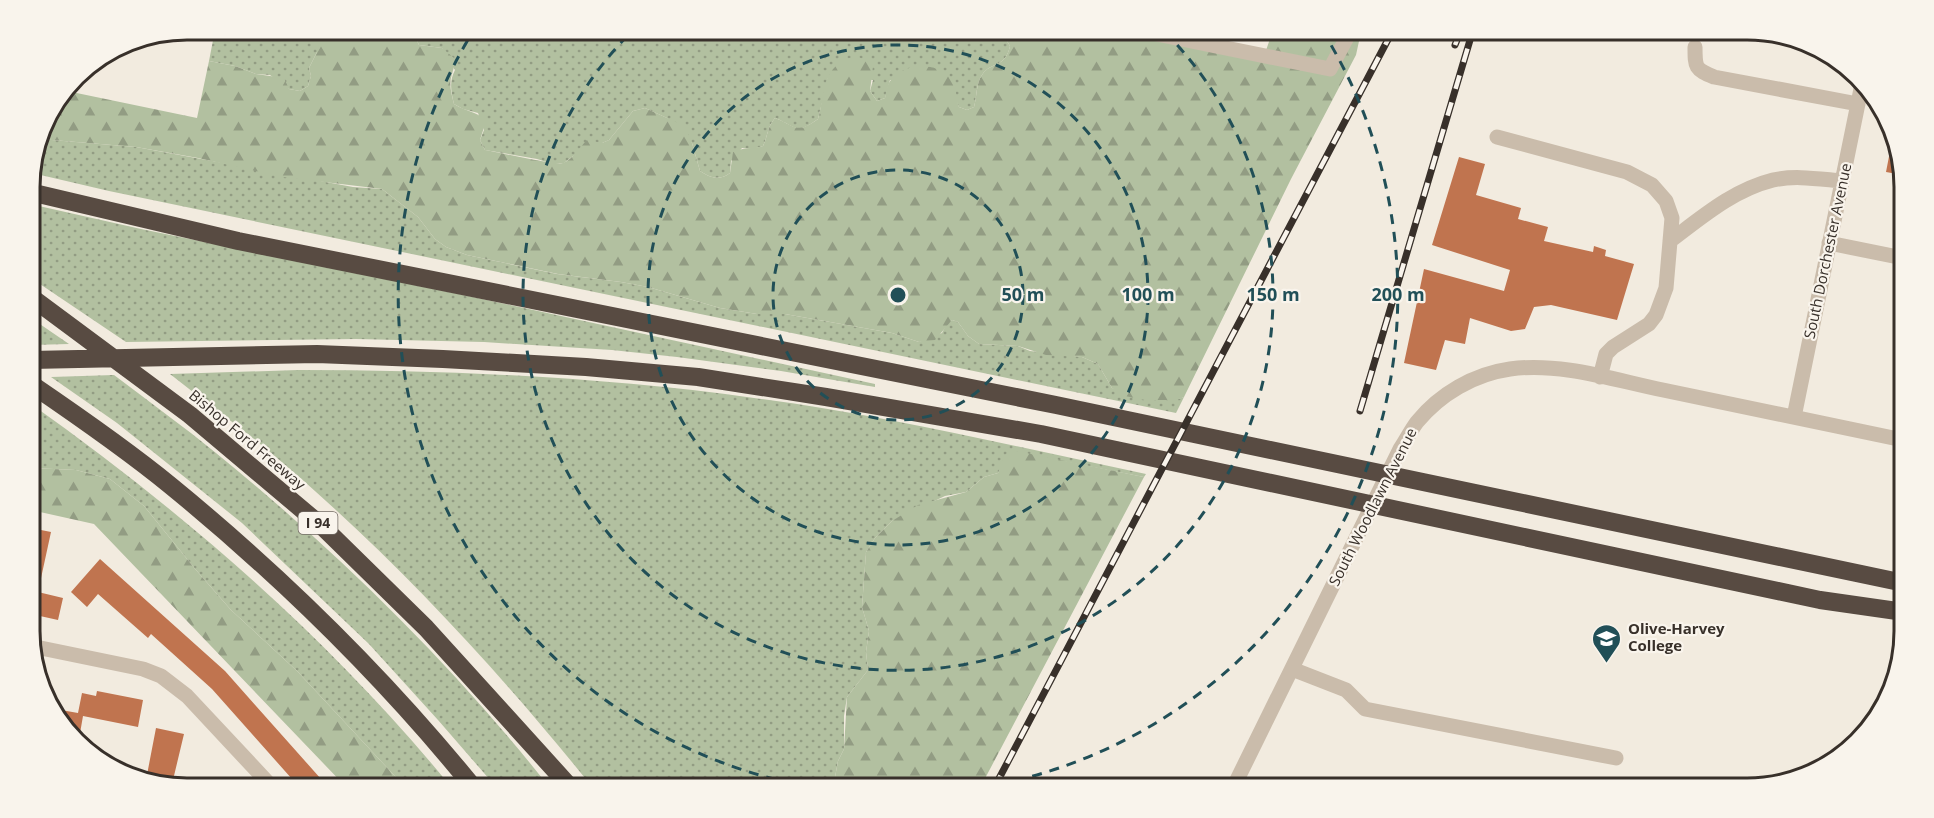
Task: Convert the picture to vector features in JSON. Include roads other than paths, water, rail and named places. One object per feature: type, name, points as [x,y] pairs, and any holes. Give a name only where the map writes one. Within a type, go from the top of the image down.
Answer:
[{"type":"highway","points":[[41,195],[238,241],[1056,405],[1894,582]]},
{"type":"highway","name":"Bishop Ford Freeway","points":[[41,304],[190,415],[324,528],[426,628],[562,778]]},
{"type":"highway","points":[[41,360],[317,354],[586,367],[698,377],[1041,434],[1828,601],[1894,611]]},
{"type":"highway","points":[[41,391],[170,485],[274,575],[360,659],[466,778]]},
{"type":"highway","points":[[1844,570],[1894,577]]},
{"type":"highway","points":[[1828,601],[1894,620]]},
{"type":"street","points":[[1187,40],[1330,69],[1346,40]]},
{"type":"street","points":[[1695,47],[1695,63],[1700,71],[1714,77],[1858,104]]},
{"type":"street","name":"South Dorchester Avenue","points":[[1794,417],[1860,95]]},
{"type":"street","points":[[1497,137],[1627,172],[1652,184],[1666,201],[1672,218],[1666,288],[1656,315],[1649,324],[1606,354],[1600,377]]},
{"type":"street","points":[[1670,241],[1719,204],[1748,189],[1774,180],[1805,178],[1842,181]]},
{"type":"street","points":[[1829,243],[1894,256]]},
{"type":"street","name":"South Woodlawn Avenue","points":[[1238,777],[1400,449],[1417,422],[1461,384],[1509,369],[1544,367],[1894,438]]},
{"type":"street","points":[[42,648],[143,669],[161,676],[187,696],[264,778]]},
{"type":"street","points":[[1292,669],[1346,690],[1365,709],[1616,758]]},
{"type":"railway","points":[[1000,777],[1388,40]]},
{"type":"railway","points":[[1455,45],[1457,40]]},
{"type":"railway","points":[[1360,411],[1470,40]]},
{"type":"place","name":"Olive-Harvey College","points":[[1607,664]]}]
